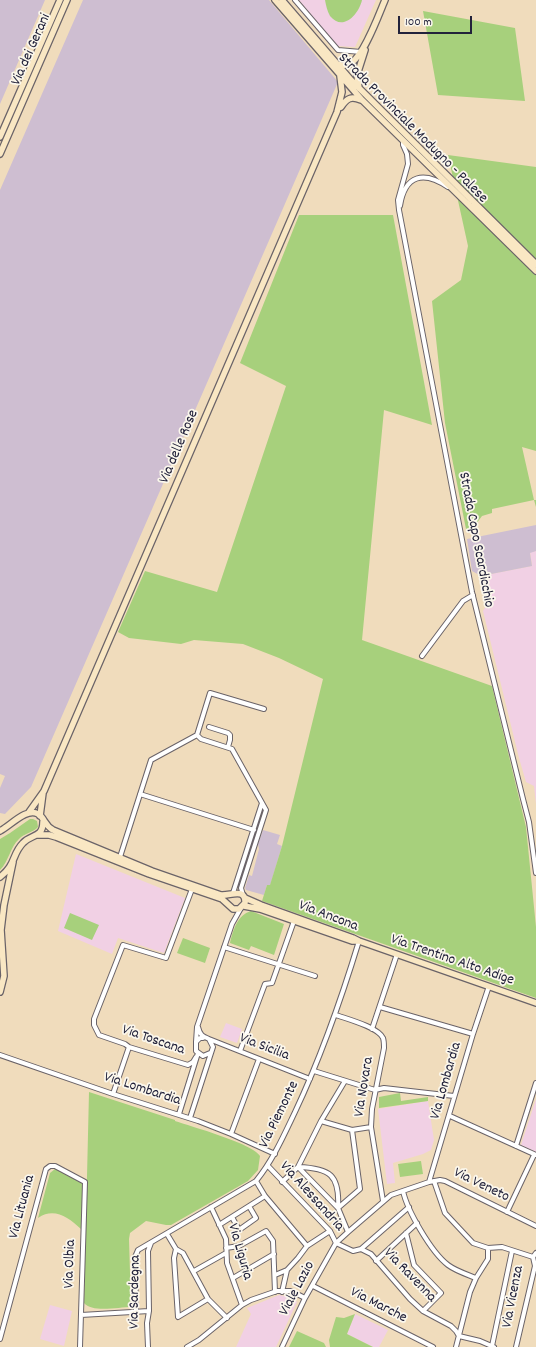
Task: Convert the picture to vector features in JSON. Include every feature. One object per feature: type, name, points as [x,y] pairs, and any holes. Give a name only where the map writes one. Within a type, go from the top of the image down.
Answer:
[{"type":"street","name":"Via dei Gerani","points":[[0,137],[60,0]]},
{"type":"street","name":"Via dei Gerani","points":[[0,154],[68,0]]},
{"type":"street","name":"Strada Provinciale Modugno - Palese","points":[[275,0],[362,100],[536,271]]},
{"type":"street","name":"Strada Provinciale Modugno - Palese","points":[[282,0],[360,90],[536,264]]},
{"type":"street","points":[[295,0],[335,48],[341,51],[361,52]]},
{"type":"street","points":[[360,90],[357,75],[367,42],[385,0]]},
{"type":"street","points":[[338,64],[348,65],[353,62],[367,42]]},
{"type":"street","points":[[337,112],[342,92],[340,76]]},
{"type":"street","points":[[337,112],[350,97],[355,97],[362,100]]},
{"type":"street","name":"Via delle Rose","points":[[0,832],[29,812],[44,791],[337,112]]},
{"type":"street","points":[[399,210],[398,200],[408,164],[403,141]]},
{"type":"street","points":[[399,210],[404,191],[415,179],[425,177],[437,180],[458,194]]},
{"type":"street","name":"Strada Capo Scardicchio","points":[[399,210],[473,595],[523,799],[536,873]]},
{"type":"street","points":[[422,656],[463,601],[473,595]]},
{"type":"street","points":[[120,857],[151,760],[197,735],[210,693],[264,709]]},
{"type":"street","points":[[209,727],[230,735],[228,747]]},
{"type":"street","points":[[179,1114],[197,1055],[195,1048],[197,1027],[233,920],[243,907],[244,897],[241,888],[266,810],[232,749],[201,739],[197,735]]},
{"type":"street","name":"Via delle Rose","points":[[40,816],[44,791]]},
{"type":"street","points":[[140,794],[254,830]]},
{"type":"street","points":[[233,920],[229,900],[233,894],[262,803]]},
{"type":"street","points":[[29,812],[40,816],[47,827],[53,830],[152,871],[221,895],[238,893],[244,897]]},
{"type":"street","points":[[38,835],[42,830],[43,822]]},
{"type":"street","points":[[0,992],[4,976],[0,928],[13,862],[18,848],[23,841],[38,835],[50,835],[56,837],[192,890],[222,899],[236,909],[243,907]]},
{"type":"street","points":[[0,877],[7,871],[13,862]]},
{"type":"street","name":"Via Toscana","points":[[192,890],[166,958],[123,944],[94,1019],[94,1025],[99,1035],[125,1044],[129,1047],[188,1065],[193,1062],[197,1055]]},
{"type":"street","name":"Via Ancona","points":[[244,897],[261,906],[359,941]]},
{"type":"street","name":"Via Ancona","points":[[243,907],[260,909],[352,941],[359,941]]},
{"type":"street","points":[[240,1051],[265,984],[272,983],[294,921]]},
{"type":"street","name":"Via Trentino Alto Adige","points":[[359,941],[536,1003]]},
{"type":"street","name":"Via Piemonte","points":[[151,1243],[256,1181],[268,1166],[314,1071],[336,1015],[359,941]]},
{"type":"street","points":[[224,947],[315,976]]},
{"type":"street","points":[[372,1029],[398,954]]},
{"type":"street","name":"Via Lombardia","points":[[429,1182],[450,1116],[454,1096],[489,986]]},
{"type":"street","points":[[380,1007],[474,1034]]},
{"type":"street","name":"Via Novara","points":[[336,1015],[372,1029],[380,1034],[384,1039],[384,1048],[372,1109],[371,1127],[383,1201]]},
{"type":"street","points":[[197,1027],[203,1038]]},
{"type":"street","points":[[190,1118],[212,1044],[209,1039],[203,1038],[196,1042]]},
{"type":"street","name":"Via Sicilia","points":[[209,1039],[310,1079]]},
{"type":"street","points":[[197,1055],[206,1056],[216,1046],[222,1044]]},
{"type":"street","points":[[113,1094],[129,1047]]},
{"type":"street","name":"Via Lombardia","points":[[0,1055],[113,1094],[179,1114],[231,1134],[275,1154]]},
{"type":"street","points":[[231,1134],[259,1059]]},
{"type":"street","points":[[314,1071],[375,1090],[384,1088],[454,1096]]},
{"type":"street","points":[[282,1182],[298,1167],[321,1121],[345,1081]]},
{"type":"street","points":[[516,1146],[536,1083]]},
{"type":"street","points":[[450,1116],[535,1155],[507,1212]]},
{"type":"street","points":[[321,1121],[352,1130],[371,1127]]},
{"type":"street","points":[[338,1208],[360,1189],[352,1130]]},
{"type":"street","name":"Via Lituania","points":[[0,1339],[46,1169],[50,1166],[55,1166],[85,1182]]},
{"type":"street","name":"Via Alessandria","points":[[268,1166],[330,1231],[336,1243]]},
{"type":"street","points":[[298,1167],[338,1208],[348,1232]]},
{"type":"street","points":[[298,1167],[319,1169],[329,1173],[332,1176],[338,1190],[338,1208]]},
{"type":"street","points":[[256,1181],[265,1196],[307,1246]]},
{"type":"street","points":[[434,1181],[442,1207],[448,1217],[473,1243],[488,1248],[502,1247],[533,1257]]},
{"type":"street","name":"Via Veneto","points":[[336,1243],[391,1195],[434,1181],[445,1181],[536,1226]]},
{"type":"street","name":"Via Olbia","points":[[80,1347],[85,1182]]},
{"type":"street","points":[[403,1191],[404,1198],[430,1246],[447,1264],[456,1270],[476,1278]]},
{"type":"street","points":[[219,1225],[265,1196]]},
{"type":"street","points":[[232,1217],[239,1230],[256,1218],[249,1206]]},
{"type":"street","name":"Via Liguria","points":[[212,1207],[226,1239],[227,1263],[242,1305]]},
{"type":"street","points":[[361,1249],[409,1207]]},
{"type":"street","points":[[376,1261],[417,1223]]},
{"type":"street","points":[[226,1248],[239,1246],[266,1231],[272,1241],[274,1254],[275,1292]]},
{"type":"street","points":[[275,1275],[287,1270],[307,1246],[330,1231]]},
{"type":"street","points":[[406,1233],[414,1265],[441,1293],[423,1311]]},
{"type":"street","points":[[167,1234],[176,1249],[183,1253],[208,1299],[227,1318]]},
{"type":"street","name":"Via Sardegna","points":[[136,1312],[136,1253],[140,1248],[148,1243],[151,1243]]},
{"type":"street","name":"Via Sardegna","points":[[148,1347],[148,1250],[151,1243]]},
{"type":"street","name":"Via Ravenna","points":[[336,1243],[352,1250],[361,1249],[371,1254],[410,1299],[423,1311],[451,1326],[459,1336]]},
{"type":"street","name":"Viale Lazio","points":[[282,1347],[305,1298],[336,1243]]},
{"type":"street","points":[[456,1347],[470,1292],[476,1278],[488,1259],[488,1248]]},
{"type":"street","points":[[176,1249],[174,1258],[178,1317],[208,1299]]},
{"type":"street","name":"Via Vicenza","points":[[459,1336],[493,1346],[512,1251]]},
{"type":"street","points":[[194,1271],[226,1253]]},
{"type":"street","name":"Via Vicenza","points":[[516,1347],[535,1266],[533,1257],[536,1253]]},
{"type":"street","points":[[233,1278],[274,1254]]},
{"type":"street","points":[[282,1292],[287,1270]]},
{"type":"street","name":"Via Marche","points":[[313,1286],[433,1347]]},
{"type":"street","points":[[187,1347],[199,1340],[242,1305],[275,1292],[291,1291],[305,1298]]},
{"type":"street","points":[[81,1315],[149,1311]]},
{"type":"street","points":[[197,1347],[199,1340]]},
{"type":"shaded area","points":[[0,0],[45,0],[0,104]]},
{"type":"shaded area","points":[[83,0],[269,0],[338,82],[31,787],[5,814],[0,813],[0,788],[5,776],[0,774],[0,190]]},
{"type":"shaded area","points":[[299,0],[376,0],[355,47],[337,46]]},
{"type":"shaded area","points":[[536,525],[536,551],[530,553],[532,566],[481,576],[472,571],[467,539]]},
{"type":"shaded area","points":[[536,551],[536,804],[534,786],[526,782],[519,758],[483,611],[488,603],[481,576],[532,566],[530,552]]},
{"type":"shaded area","points":[[263,830],[280,835],[277,844],[282,846],[270,886],[267,885],[264,895],[246,890],[245,888],[249,875],[252,876],[259,849],[258,844]]},
{"type":"shaded area","points":[[76,854],[185,898],[164,953],[118,938],[112,954],[58,931]]},
{"type":"shaded area","points":[[226,1023],[242,1029],[237,1043],[220,1037]]},
{"type":"shaded area","points":[[536,1099],[536,1152],[521,1145]]},
{"type":"shaded area","points":[[428,1101],[434,1140],[431,1150],[393,1163],[395,1183],[387,1184],[378,1109]]},
{"type":"shaded area","points":[[279,1295],[293,1298],[297,1302],[276,1347],[236,1347],[251,1314],[247,1308]]},
{"type":"shaded area","points":[[50,1305],[72,1311],[64,1346],[40,1339]]},
{"type":"shaded area","points":[[355,1314],[388,1330],[379,1347],[373,1347],[347,1334]]},
{"type":"green space","points":[[325,0],[362,0],[358,11],[350,19],[345,22],[340,22],[330,16]]},
{"type":"green space","points":[[423,11],[515,28],[525,101],[438,95]]},
{"type":"green space","points":[[448,155],[536,167],[536,451],[522,447],[534,500],[492,509],[492,513],[482,516],[473,528],[466,529],[445,423],[432,301],[461,280],[468,246]]},
{"type":"green space","points":[[299,215],[393,215],[432,425],[384,410],[362,640],[492,686],[526,827],[536,927],[536,998],[262,901],[267,885],[270,885],[282,846],[323,679],[279,658],[243,644],[194,640],[181,644],[129,638],[118,632],[145,571],[217,592],[286,386],[240,363]]},
{"type":"green space","points":[[30,819],[37,821],[38,827],[34,831],[23,835],[16,842],[6,862],[0,870],[0,839]]},
{"type":"green space","points":[[251,911],[284,924],[274,955],[251,946],[249,950],[230,943],[236,924],[242,916]]},
{"type":"green space","points":[[70,913],[99,925],[92,940],[64,928]]},
{"type":"green space","points":[[183,938],[210,948],[205,963],[177,953]]},
{"type":"green space","points":[[89,1092],[221,1136],[246,1146],[260,1156],[258,1170],[248,1181],[171,1225],[146,1221],[130,1233],[131,1307],[99,1309],[88,1306],[84,1303]]},
{"type":"green space","points":[[400,1093],[401,1101],[428,1097],[428,1101],[379,1108],[379,1097]]},
{"type":"green space","points":[[421,1161],[423,1174],[400,1177],[398,1164]]},
{"type":"green space","points":[[55,1169],[83,1184],[81,1229],[66,1217],[55,1213],[50,1213],[38,1218],[50,1173]]},
{"type":"green space","points":[[355,1314],[347,1334],[373,1347],[330,1347],[329,1340],[336,1317],[344,1318]]},
{"type":"green space","points":[[297,1331],[324,1343],[326,1347],[289,1347]]}]
